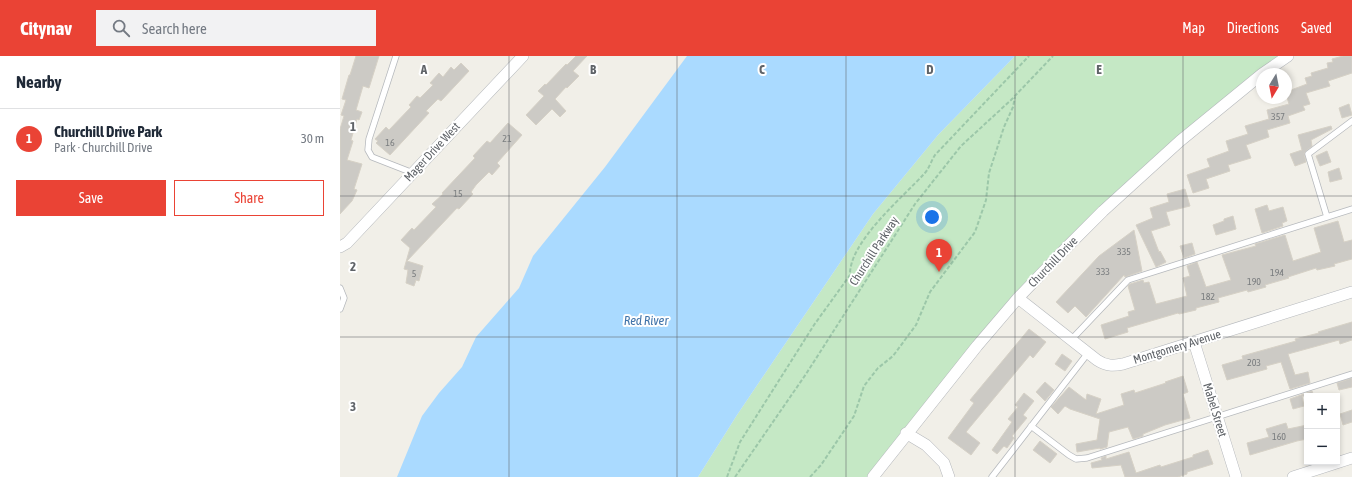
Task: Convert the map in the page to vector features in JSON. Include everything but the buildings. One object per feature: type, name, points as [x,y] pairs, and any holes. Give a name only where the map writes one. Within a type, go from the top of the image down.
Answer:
[{"type":"street","name":"Mager Drive West","points":[[340,247],[347,243],[522,56]]},
{"type":"street","name":"Churchill Drive","points":[[1271,68],[1288,56]]},
{"type":"street","name":"Churchill Drive","points":[[873,477],[906,433],[1018,298],[1103,211],[1180,141],[1256,79]]},
{"type":"street","name":"Montgomery Avenue","points":[[1018,298],[1103,364],[1113,366],[1352,292]]},
{"type":"street","name":"Mabel Street","points":[[1194,342],[1236,477]]},
{"type":"street","points":[[906,433],[931,449],[944,463],[949,477]]},
{"type":"street","points":[[1293,477],[1352,458]]},
{"type":"lane","points":[[396,56],[369,139],[368,150],[372,157],[412,173]]},
{"type":"lane","points":[[1328,217],[1308,154],[1352,121]]},
{"type":"lane","points":[[1071,340],[1128,280],[1352,209]]},
{"type":"lane","points":[[340,288],[344,298],[340,310]]},
{"type":"lane","points":[[992,477],[1088,353]]},
{"type":"lane","points":[[1031,426],[1069,455],[1076,459],[1087,458],[1352,374]]},
{"type":"path","points":[[727,477],[740,442],[814,324],[850,275],[850,267],[863,240],[909,188],[925,173],[935,155],[1029,56]]},
{"type":"path","name":"Churchill Parkway","points":[[735,477],[806,374],[915,204],[961,146],[1015,97],[1053,56]]},
{"type":"path","points":[[810,477],[821,465],[854,416],[864,386],[878,368],[893,356],[916,325],[930,292],[975,232],[986,200],[989,173],[1004,127],[1013,108],[1015,97]]},
{"type":"green space","points":[[1015,56],[1288,56],[1270,68],[1256,68],[1256,79],[1068,246],[873,477],[698,477],[737,415],[873,214],[938,135]]},
{"type":"water","name":"Red River","points":[[687,56],[1015,56],[938,135],[873,214],[737,415],[698,477],[397,477],[422,416],[439,393],[462,367],[476,337],[519,288],[533,256],[605,167]]},
{"type":"place","name":"Churchill Drive Park","points":[[939,272]]}]
